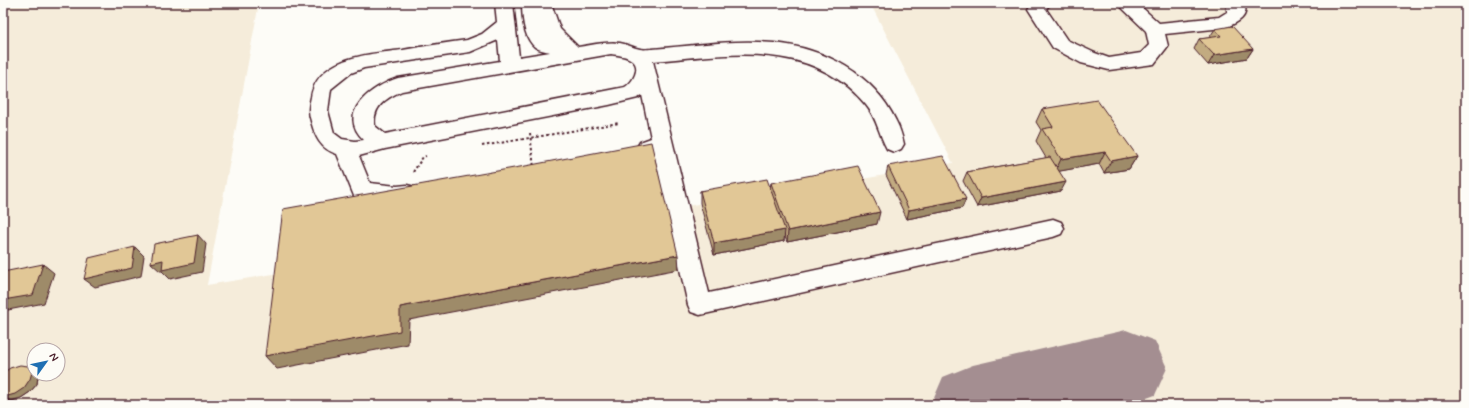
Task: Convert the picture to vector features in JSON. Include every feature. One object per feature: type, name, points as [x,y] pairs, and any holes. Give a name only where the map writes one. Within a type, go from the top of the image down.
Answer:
[{"type":"lane","points":[[504,3],[510,66]]},
{"type":"lane","points":[[531,3],[531,14],[537,38],[543,44],[562,48],[574,54]]},
{"type":"lane","points":[[542,3],[552,31],[574,54]]},
{"type":"lane","points":[[1042,3],[1038,9],[1060,44],[1088,58],[1109,64],[1147,59],[1159,46],[1155,30],[1126,3]]},
{"type":"lane","points":[[1155,30],[1223,22],[1236,14],[1236,3]]},
{"type":"lane","points":[[505,25],[489,38],[470,46],[362,62],[348,66],[335,74],[322,87],[318,111],[325,136],[336,146],[345,148],[365,148],[384,142],[631,93],[642,82],[645,76],[642,63]]},
{"type":"lane","points":[[384,142],[376,139],[365,129],[363,115],[372,100],[388,89],[398,85],[574,54],[612,48],[622,49],[642,63],[700,305],[1053,228]]},
{"type":"lane","points":[[642,63],[751,48],[783,50],[807,56],[841,71],[867,92],[885,116],[891,130],[894,144]]},
{"type":"lane","points":[[629,152],[662,143]]},
{"type":"lane","points":[[345,148],[362,190],[397,195],[428,189]]},
{"type":"path","points":[[479,146],[619,122]]},
{"type":"path","points":[[397,195],[423,157],[429,155]]},
{"type":"shaded area","points":[[3,3],[259,3],[207,285],[677,208],[766,191],[857,180],[953,163],[870,3],[1466,3],[1466,405],[3,405]]},
{"type":"building","points":[[1232,26],[1253,49],[1214,55],[1199,39],[1221,36],[1215,29]]},
{"type":"building","points":[[1097,100],[1137,156],[1111,161],[1105,152],[1061,159],[1042,129],[1053,127],[1042,109]]},
{"type":"building","points":[[651,142],[678,255],[400,307],[400,331],[265,356],[283,209]]},
{"type":"building","points":[[943,156],[966,199],[909,210],[888,166]]},
{"type":"building","points":[[1050,157],[1066,182],[981,198],[967,172]]},
{"type":"building","points":[[858,166],[880,212],[788,231],[771,183]]},
{"type":"building","points":[[767,179],[785,230],[714,243],[700,191]]},
{"type":"building","points":[[198,235],[194,263],[162,270],[163,260],[151,263],[154,244]]},
{"type":"building","points":[[135,247],[132,268],[84,279],[89,258]]},
{"type":"building","points":[[43,264],[33,295],[3,300],[3,272]]},
{"type":"building","points":[[20,365],[26,366],[26,382],[28,382],[24,388],[15,394],[3,397],[3,373],[10,368]]},
{"type":"taxiway","points":[[973,405],[1126,368]]}]
